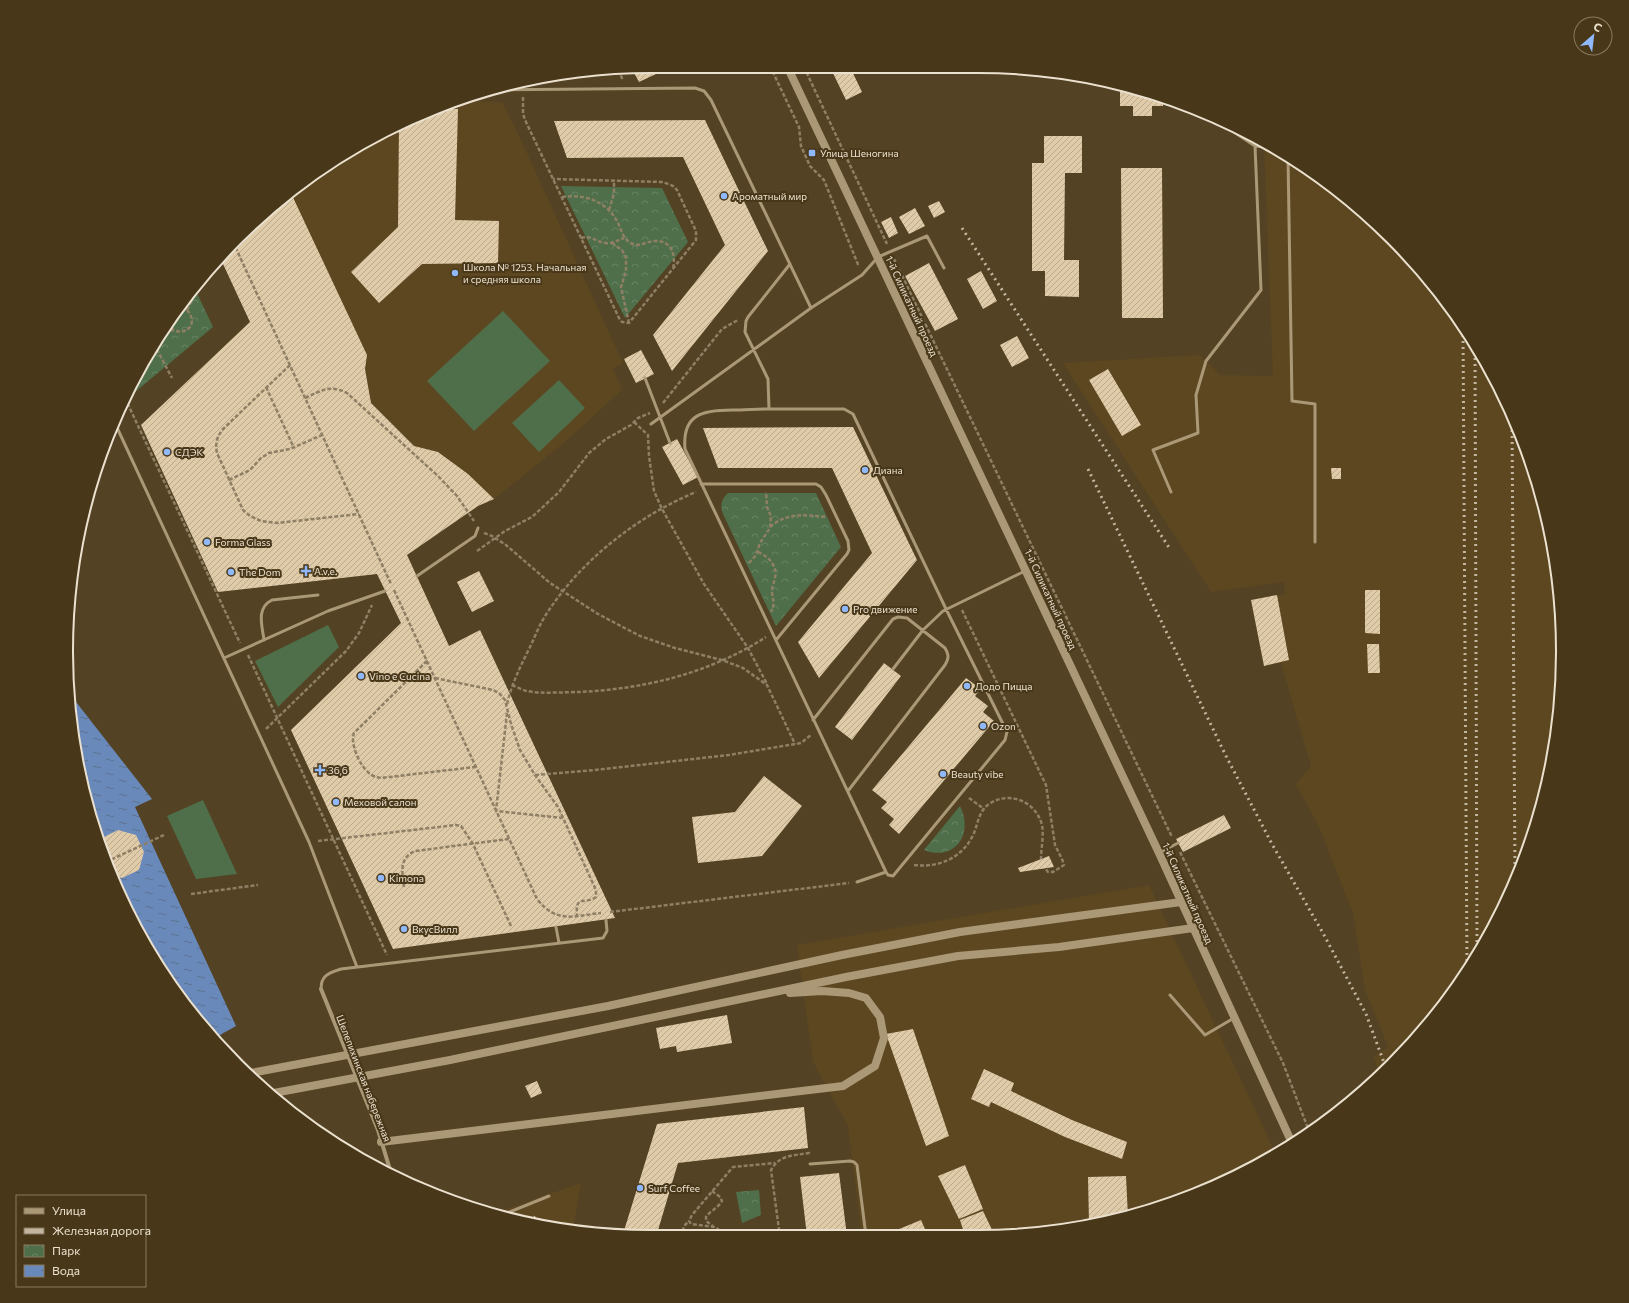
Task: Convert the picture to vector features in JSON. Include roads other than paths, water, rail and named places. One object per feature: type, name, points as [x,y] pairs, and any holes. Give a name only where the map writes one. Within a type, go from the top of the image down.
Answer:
[{"type":"street","name":"1-й Силикатный проезд","points":[[790,73],[1159,852],[1234,1018],[1250,1048],[1290,1138]]},
{"type":"street","points":[[255,1072],[608,1006],[842,955],[960,932],[1181,902]]},
{"type":"street","points":[[278,1092],[450,1060],[846,977],[958,956],[1059,947],[1193,928]]},
{"type":"street","name":"Шелепихинская набережная","points":[[321,989],[381,1142],[389,1166]]},
{"type":"street","points":[[381,1142],[843,1086],[875,1066],[884,1038],[880,1017],[866,998],[849,993],[822,991],[761,995]]},
{"type":"lane","points":[[514,90],[695,88],[704,92],[711,100],[811,308]]},
{"type":"lane","points":[[1171,492],[1153,450],[1198,433],[1196,395],[1206,361],[1261,290],[1256,146],[1249,141]]},
{"type":"lane","points":[[1288,164],[1292,401],[1315,404],[1315,542]]},
{"type":"lane","points":[[651,424],[811,308],[862,275],[878,257],[927,236],[944,268]]},
{"type":"lane","points":[[769,409],[768,379],[745,332],[746,321],[790,264]]},
{"type":"lane","points":[[645,378],[670,443]]},
{"type":"lane","points":[[844,409],[853,414],[946,609],[1007,732],[1005,740],[893,876],[888,875],[886,872],[701,484],[685,449],[684,437],[690,422],[696,416],[704,412],[714,410],[844,409]]},
{"type":"lane","points":[[118,429],[310,842],[357,967]]},
{"type":"lane","points":[[701,484],[816,484],[821,487],[826,495],[848,541],[849,550],[776,640]]},
{"type":"lane","points":[[417,576],[475,536],[478,529]]},
{"type":"lane","points":[[893,669],[923,630],[946,609],[1026,570]]},
{"type":"lane","points":[[224,658],[328,611],[385,591]]},
{"type":"lane","points":[[264,640],[261,613],[266,602],[318,595]]},
{"type":"lane","points":[[814,720],[893,619],[898,617],[907,618],[945,648],[948,653],[948,659],[848,791]]},
{"type":"lane","points":[[1159,852],[1177,844]]},
{"type":"lane","points":[[857,882],[886,872]]},
{"type":"lane","points":[[321,989],[321,981],[332,972],[357,967],[603,938],[607,931],[606,920]]},
{"type":"lane","points":[[556,927],[559,943]]},
{"type":"lane","points":[[1170,995],[1205,1035],[1234,1018]]},
{"type":"lane","points":[[810,1164],[850,1161],[857,1165],[865,1230]]},
{"type":"lane","points":[[510,1212],[549,1196]]},
{"type":"water","points":[[75,701],[152,799],[135,807],[236,1026],[219,1035],[217,1033],[170,973],[133,907],[117,873],[93,801],[84,764]]},
{"type":"railway","points":[[962,228],[1170,549]]},
{"type":"railway","points":[[1463,337],[1467,960]]},
{"type":"railway","points":[[1475,357],[1477,943]]},
{"type":"railway","points":[[1512,430],[1515,865]]},
{"type":"railway","points":[[1088,469],[1226,756],[1272,844],[1324,935],[1366,1014],[1384,1063]]},
{"type":"place","name":"Улица Шеногина","points":[[812,153]]},
{"type":"place","name":"Ароматный мир","points":[[724,196]]},
{"type":"place","name":"Школа № 1253. Начальная и средняя школа","points":[[455,273]]},
{"type":"place","name":"СДЭК","points":[[167,452]]},
{"type":"place","name":"Диана","points":[[865,470]]},
{"type":"place","name":"Forma Glass","points":[[207,542]]},
{"type":"place","name":"A.v.e.","points":[[306,571]]},
{"type":"place","name":"The Dom","points":[[231,572]]},
{"type":"place","name":"Pro движение","points":[[845,609]]},
{"type":"place","name":"Vino e Cucina","points":[[361,676]]},
{"type":"place","name":"Додо Пицца","points":[[967,686]]},
{"type":"place","name":"Ozon","points":[[983,726]]},
{"type":"place","name":"36,6","points":[[320,770]]},
{"type":"place","name":"Beauty vibe","points":[[943,774]]},
{"type":"place","name":"Меховой салон","points":[[336,802]]},
{"type":"place","name":"Kimona","points":[[381,878]]},
{"type":"place","name":"ВкусВилл","points":[[404,929]]},
{"type":"place","name":"Surf Coffee","points":[[640,1188]]}]
